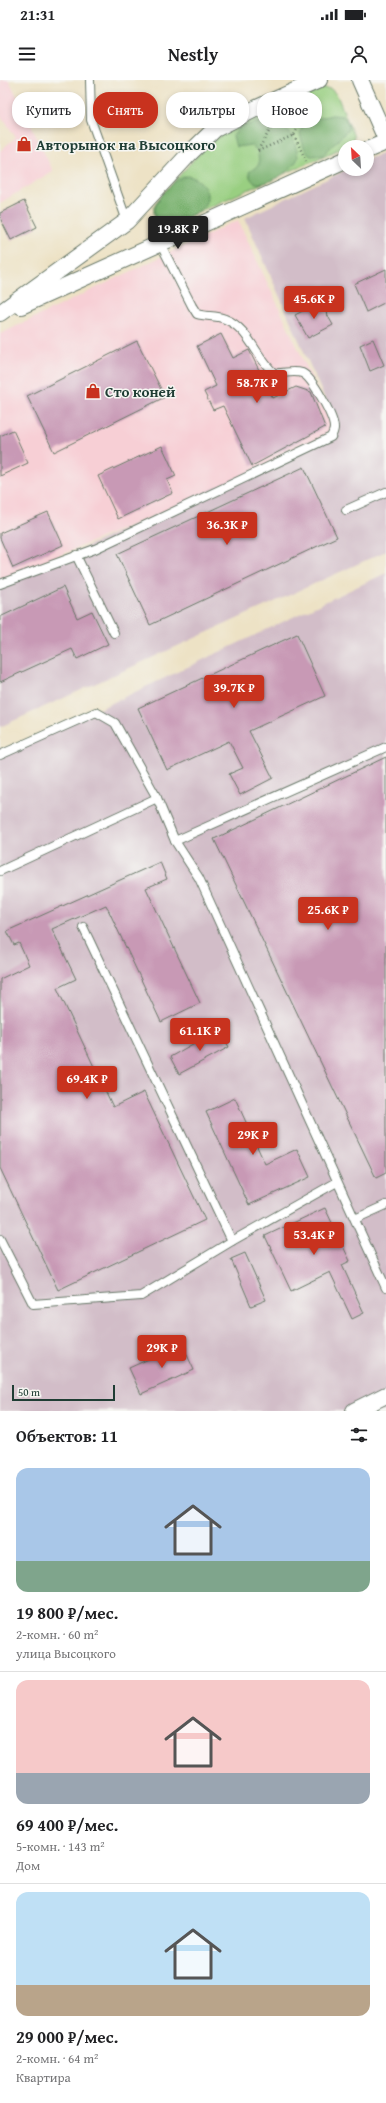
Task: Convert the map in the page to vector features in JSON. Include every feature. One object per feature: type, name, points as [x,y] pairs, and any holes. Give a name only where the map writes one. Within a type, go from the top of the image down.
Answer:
[{"type":"street","points":[[292,92],[319,80]]},
{"type":"street","points":[[360,80],[386,140],[374,146]]},
{"type":"street","points":[[0,315],[127,221],[180,163],[215,129],[257,109]]},
{"type":"street","points":[[0,315],[338,163]]},
{"type":"street","points":[[354,1411],[386,1395]]},
{"type":"lane","points":[[90,80],[91,120],[127,221]]},
{"type":"lane","points":[[0,584],[95,549],[322,443],[331,437],[334,429],[315,384],[308,377],[292,372],[274,373],[268,368],[253,346],[235,325],[216,316],[197,314],[160,243]]},
{"type":"lane","points":[[346,510],[386,492]]},
{"type":"lane","points":[[76,555],[114,633]]},
{"type":"lane","points":[[0,755],[96,712],[115,723],[157,798],[176,841],[199,878],[386,1288]]},
{"type":"lane","points":[[176,841],[386,747]]},
{"type":"lane","points":[[0,871],[157,798]]},
{"type":"lane","points":[[83,926],[232,1241]]},
{"type":"lane","points":[[0,1239],[33,1304],[141,1296],[232,1241],[337,1182]]},
{"type":"lane","points":[[355,1219],[386,1204]]},
{"type":"path","points":[[271,128],[258,151],[294,135],[298,128]]},
{"type":"path","points":[[294,135],[312,174]]},
{"type":"shaded area","name":"Авторынок на Высоцкого","points":[[0,80],[9,80],[15,92],[12,92],[12,128],[32,128],[53,171],[0,203],[0,151],[16,137],[0,115]]},
{"type":"shaded area","points":[[386,151],[386,551],[0,727],[0,586],[339,431],[245,218],[338,174],[338,176],[374,176],[374,157]]},
{"type":"shaded area","points":[[238,220],[339,436],[0,581],[0,334]]},
{"type":"shaded area","points":[[386,573],[386,1411],[0,1411],[0,756]]},
{"type":"green space","points":[[323,88],[331,89],[337,95],[354,137],[353,140],[338,140],[338,150],[171,224],[162,223],[156,218],[154,215],[154,206],[156,202],[195,158],[216,139],[234,128],[249,128],[249,121],[257,118],[257,128],[322,128],[322,92],[314,92]]},
{"type":"green space","points":[[332,115],[343,116],[348,123],[348,130],[323,155],[311,156],[304,148],[300,134],[301,129],[322,128],[322,118]]},
{"type":"green space","points":[[257,122],[257,128],[283,128],[288,131],[294,141],[298,157],[295,163],[290,169],[274,180],[265,183],[257,183],[252,180],[249,172],[259,165],[258,151],[251,145],[236,147],[233,136],[239,128],[249,128],[249,125]]},
{"type":"green space","points":[[187,176],[198,180],[205,188],[207,198],[202,208],[188,217],[175,222],[159,222],[155,216],[155,209],[162,194],[175,182]]},
{"type":"building","points":[[24,201],[37,227],[11,240],[0,218],[0,213]]},
{"type":"building","points":[[386,269],[386,302],[366,312],[354,284]]},
{"type":"building","points":[[320,302],[333,325],[308,338],[295,315]]},
{"type":"building","points":[[221,334],[233,358],[249,350],[273,398],[296,387],[311,392],[325,427],[252,466],[223,406],[213,410],[204,392],[216,386],[197,346]]},
{"type":"building","points":[[373,339],[384,365],[370,371],[360,345]]},
{"type":"building","points":[[137,341],[165,397],[54,452],[27,396]]},
{"type":"building","points":[[13,430],[28,463],[0,476],[0,436]]},
{"type":"building","points":[[162,446],[176,476],[167,480],[173,493],[118,519],[98,476]]},
{"type":"building","points":[[304,467],[337,537],[150,625],[117,554]]},
{"type":"building","points":[[48,512],[63,545],[13,568],[0,538],[0,533]]},
{"type":"building","points":[[63,587],[77,618],[92,611],[108,644],[77,659],[72,649],[0,682],[0,617]]},
{"type":"building","points":[[297,634],[325,696],[249,731],[273,778],[240,795],[229,774],[243,768],[229,741],[167,770],[138,708]]},
{"type":"building","points":[[386,757],[386,1173],[376,1178],[214,839]]},
{"type":"building","points":[[160,862],[167,879],[146,888],[200,1003],[161,1022],[106,905],[52,929],[76,979],[57,988],[113,1107],[144,1092],[205,1220],[58,1290],[0,1168],[0,979],[29,965],[19,943],[14,945],[7,931]]},
{"type":"building","points":[[219,1029],[229,1047],[179,1074],[170,1057]]},
{"type":"building","points":[[235,1098],[265,1164],[297,1149],[310,1177],[249,1205],[206,1112]]},
{"type":"building","points":[[325,1208],[350,1261],[342,1265],[364,1313],[352,1319],[330,1272],[291,1291],[265,1236]]},
{"type":"building","points":[[245,1253],[266,1300],[251,1306],[231,1259]]},
{"type":"building","points":[[182,1344],[194,1370],[141,1394],[129,1368]]},
{"type":"place","name":"Авторынок на Высоцкого","points":[[24,144]]},
{"type":"place","name":"Сто коней","points":[[93,391]]}]
